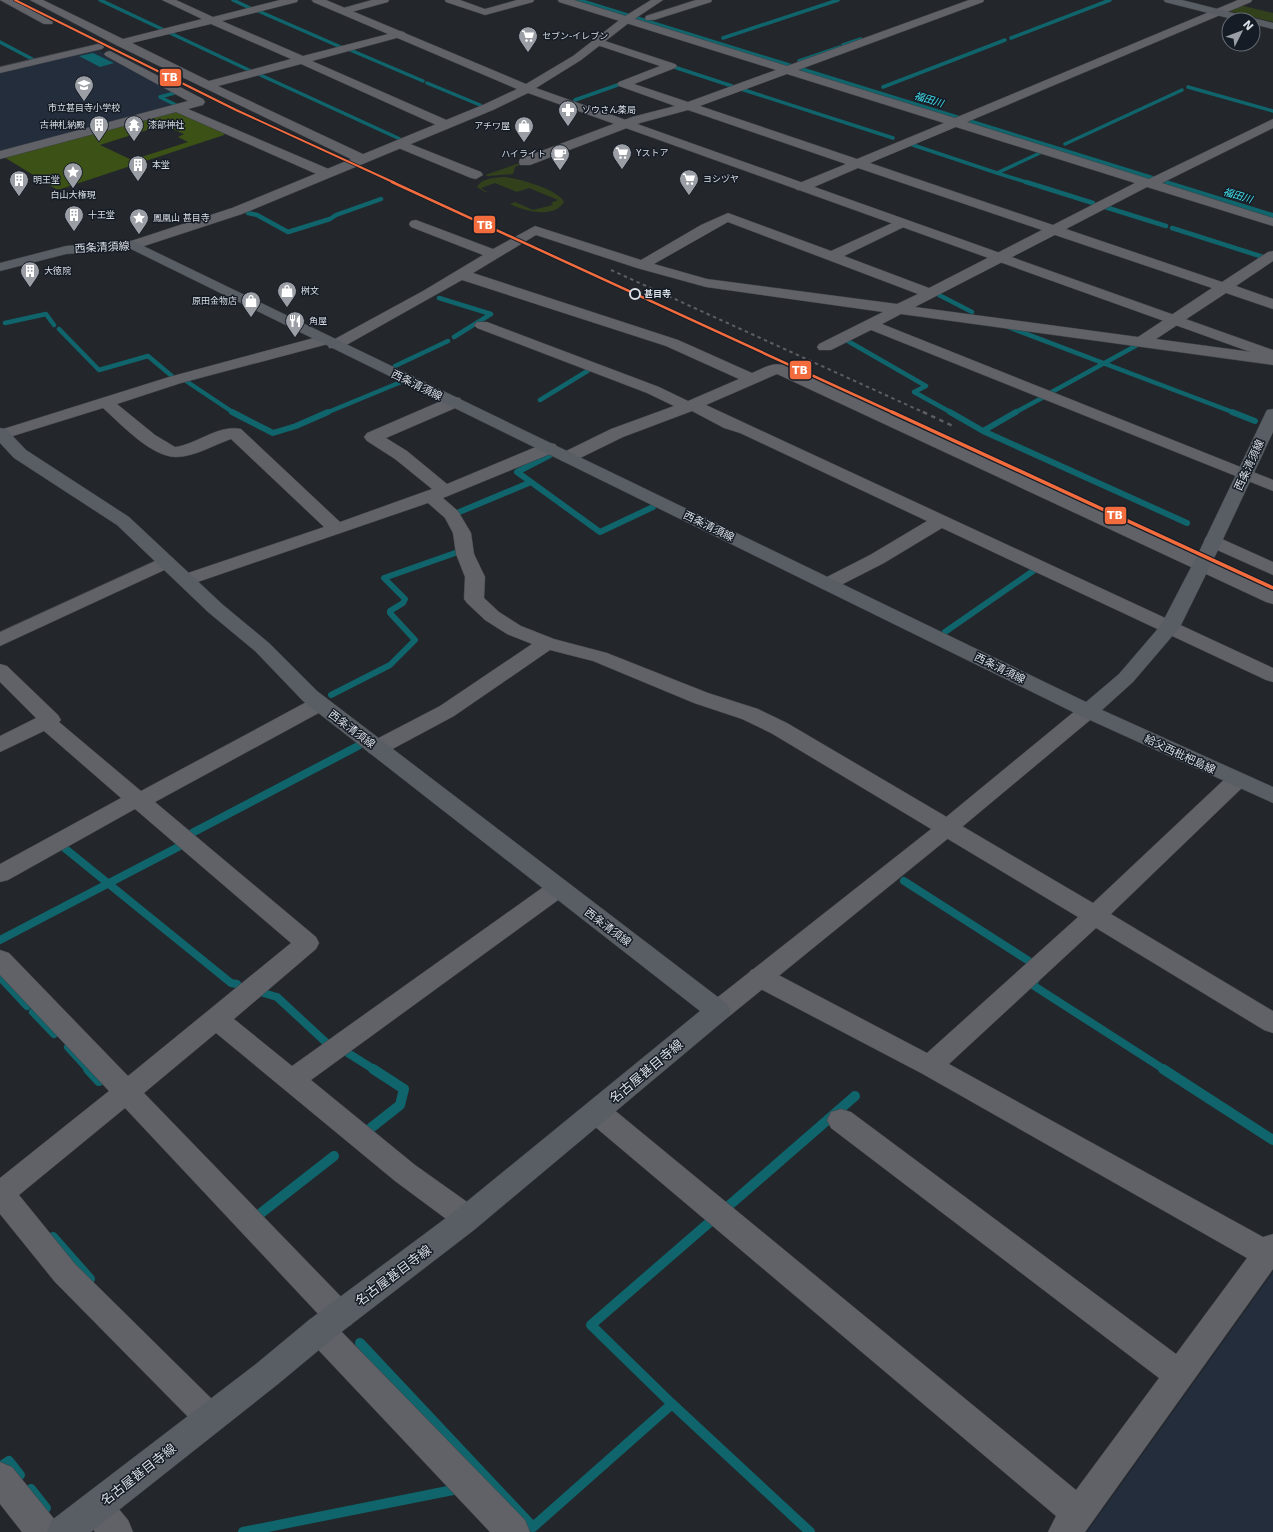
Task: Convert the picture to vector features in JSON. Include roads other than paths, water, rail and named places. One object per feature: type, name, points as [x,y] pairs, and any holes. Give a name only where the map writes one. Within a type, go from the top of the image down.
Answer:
[{"type":"main road","points":[[1169,0],[1221,13]]},
{"type":"main road","points":[[1261,23],[1273,26]]},
{"type":"main road","name":"西条清須線","points":[[0,268],[66,250],[133,245],[330,343],[568,457],[1088,711],[1126,678],[1170,627],[1272,419]]},
{"type":"main road","name":"西条清須線","points":[[1,434],[20,454],[123,521],[166,562],[262,647],[319,704],[718,1011]]},
{"type":"main road","name":"給父西枇杷島線","points":[[1088,711],[1273,796]]},
{"type":"main road","name":"名古屋甚目寺線","points":[[64,1532],[330,1323],[467,1218],[718,1011]]},
{"type":"street","points":[[5,0],[56,26]]},
{"type":"street","points":[[38,2],[57,0]]},
{"type":"street","points":[[167,0],[447,125]]},
{"type":"street","points":[[120,42],[293,0]]},
{"type":"street","points":[[317,0],[527,89],[1273,355]]},
{"type":"street","points":[[344,11],[384,0]]},
{"type":"street","points":[[450,0],[485,12],[529,0]]},
{"type":"street","points":[[563,0],[632,16],[650,18],[968,117],[1273,222]]},
{"type":"street","points":[[592,0],[632,16],[785,69],[955,122],[1155,181],[1273,211]]},
{"type":"street","points":[[133,245],[237,211],[326,173],[447,125],[527,89],[577,58],[632,16],[658,0]]},
{"type":"street","points":[[650,18],[707,0]]},
{"type":"street","points":[[525,162],[625,124],[688,106],[785,69],[979,0]]},
{"type":"street","points":[[802,187],[1248,0]]},
{"type":"street","points":[[38,2],[208,86],[362,159]]},
{"type":"street","points":[[7,12],[22,8]]},
{"type":"street","points":[[208,86],[400,34]]},
{"type":"street","points":[[0,155],[199,102],[84,40]]},
{"type":"street","points":[[598,42],[671,66],[623,84],[1273,304]]},
{"type":"street","points":[[0,70],[98,47]]},
{"type":"street","points":[[177,108],[326,173]]},
{"type":"street","points":[[825,347],[1055,230],[1273,123]]},
{"type":"street","points":[[400,144],[476,175]]},
{"type":"street","points":[[642,265],[678,246],[702,228],[728,217],[930,293]]},
{"type":"street","points":[[831,256],[902,223]]},
{"type":"street","points":[[416,224],[493,254]]},
{"type":"street","points":[[1,434],[175,380],[330,343],[460,274],[535,230],[642,265],[706,283],[1143,341],[1273,360]]},
{"type":"street","points":[[1143,341],[1273,256]]},
{"type":"street","points":[[460,274],[672,343],[752,379]]},
{"type":"street","points":[[870,324],[1273,486]]},
{"type":"street","points":[[482,325],[691,406],[942,520],[1273,676]]},
{"type":"street","points":[[568,457],[617,433],[691,406],[777,368],[1273,598]]},
{"type":"street","points":[[105,402],[156,444],[167,451],[177,452],[234,433],[336,528]]},
{"type":"street","points":[[454,402],[374,436],[401,455],[437,493],[452,515],[462,533],[464,554],[475,577],[474,599],[492,616],[514,630],[547,643],[600,657],[701,698],[750,714],[826,755],[1273,1023]]},
{"type":"street","points":[[186,580],[437,493],[503,469],[549,448]]},
{"type":"street","points":[[828,584],[877,560],[942,520]]},
{"type":"street","points":[[1213,541],[1273,569]]},
{"type":"street","points":[[0,640],[166,562]]},
{"type":"street","points":[[377,748],[447,711],[547,643]]},
{"type":"street","points":[[0,670],[50,720],[0,746]]},
{"type":"street","points":[[0,874],[319,704]]},
{"type":"street","points":[[718,1011],[948,828],[1088,711]]},
{"type":"street","points":[[46,722],[140,799],[307,943],[216,1020],[0,1194],[65,1273],[210,1418]]},
{"type":"street","points":[[930,1066],[1094,916],[1237,780]]},
{"type":"street","points":[[292,1080],[558,889]]},
{"type":"street","points":[[0,959],[126,1091],[513,1532]]},
{"type":"street","points":[[597,1112],[1072,1523],[1270,1250],[930,1066],[760,977]]},
{"type":"street","points":[[216,1020],[405,1173],[467,1218]]},
{"type":"street","points":[[841,1120],[1180,1375]]},
{"type":"street","points":[[0,1478],[43,1532]]},
{"type":"street","points":[[96,1507],[116,1532]]},
{"type":"water","points":[[569,0],[585,0],[1273,213],[1273,220]]},
{"type":"water","points":[[93,53],[114,63],[100,67],[79,56]]},
{"type":"waterway","points":[[100,0],[164,30]]},
{"type":"waterway","points":[[233,0],[252,9]]},
{"type":"waterway","points":[[723,38],[838,0]]},
{"type":"waterway","points":[[1011,38],[1110,0]]},
{"type":"waterway","points":[[256,10],[343,48]]},
{"type":"waterway","points":[[168,32],[253,72]]},
{"type":"waterway","points":[[843,45],[861,39]]},
{"type":"waterway","points":[[883,87],[1005,40]]},
{"type":"waterway","points":[[0,42],[34,60]]},
{"type":"waterway","points":[[799,61],[840,47]]},
{"type":"waterway","points":[[348,49],[423,81]]},
{"type":"waterway","points":[[674,67],[732,86]]},
{"type":"waterway","points":[[256,73],[400,139]]},
{"type":"waterway","points":[[575,100],[626,82]]},
{"type":"waterway","points":[[427,83],[480,105]]},
{"type":"waterway","points":[[1188,87],[1273,111]]},
{"type":"waterway","points":[[741,89],[893,138]]},
{"type":"waterway","points":[[1065,144],[1182,90]]},
{"type":"waterway","points":[[178,92],[160,97],[178,106]]},
{"type":"waterway","points":[[910,144],[997,173]]},
{"type":"waterway","points":[[997,173],[1042,152]]},
{"type":"waterway","points":[[997,173],[1029,183]]},
{"type":"waterway","points":[[1026,182],[1093,203]]},
{"type":"waterway","points":[[248,213],[257,215],[288,232],[330,219],[336,215],[381,199]]},
{"type":"waterway","points":[[1105,207],[1166,226]]},
{"type":"waterway","points":[[1172,228],[1263,257],[1258,261]]},
{"type":"waterway","points":[[939,295],[972,312]]},
{"type":"waterway","points":[[439,298],[491,314],[454,337]]},
{"type":"waterway","points":[[5,323],[46,314],[54,325]]},
{"type":"waterway","points":[[1008,327],[1104,363]]},
{"type":"waterway","points":[[59,329],[99,370],[148,356],[173,377]]},
{"type":"waterway","points":[[846,340],[926,386],[914,392],[952,413]]},
{"type":"waterway","points":[[395,366],[448,341]]},
{"type":"waterway","points":[[1104,363],[1139,344]]},
{"type":"waterway","points":[[1050,393],[1104,363]]},
{"type":"waterway","points":[[1104,363],[1235,413]]},
{"type":"waterway","points":[[540,400],[589,370]]},
{"type":"waterway","points":[[186,381],[234,413]]},
{"type":"waterway","points":[[326,413],[401,382]]},
{"type":"waterway","points":[[1014,413],[1042,398]]},
{"type":"waterway","points":[[232,412],[273,433],[296,426],[328,412]]},
{"type":"waterway","points":[[950,412],[983,431]]},
{"type":"waterway","points":[[983,431],[1016,412]]},
{"type":"waterway","points":[[1232,412],[1255,421]]},
{"type":"waterway","points":[[983,431],[1187,523]]},
{"type":"waterway","points":[[531,482],[517,472],[550,455]]},
{"type":"waterway","points":[[457,513],[531,482]]},
{"type":"waterway","points":[[531,482],[600,532],[653,507]]},
{"type":"waterway","points":[[331,695],[390,665],[415,640],[390,613],[390,611],[403,603],[405,599],[384,578],[458,552],[458,546]]},
{"type":"waterway","points":[[945,632],[1036,569]]},
{"type":"waterway","points":[[192,833],[358,746]]},
{"type":"waterway","points":[[108,883],[182,845]]},
{"type":"waterway","points":[[62,846],[108,883]]},
{"type":"waterway","points":[[904,881],[1029,961]]},
{"type":"waterway","points":[[0,940],[108,883]]},
{"type":"waterway","points":[[108,883],[231,983],[237,984]]},
{"type":"waterway","points":[[0,977],[27,1006]]},
{"type":"waterway","points":[[1035,981],[1031,984],[1165,1070]]},
{"type":"waterway","points":[[260,992],[277,997],[332,1048]]},
{"type":"waterway","points":[[33,1012],[54,1034]]},
{"type":"waterway","points":[[68,1047],[89,1070]]},
{"type":"waterway","points":[[343,1050],[375,1070]]},
{"type":"waterway","points":[[88,1069],[99,1081]]},
{"type":"waterway","points":[[367,1131],[400,1105],[404,1089],[373,1069]]},
{"type":"waterway","points":[[1163,1069],[1273,1140]]},
{"type":"waterway","points":[[725,1209],[855,1096]]},
{"type":"waterway","points":[[261,1213],[334,1156]]},
{"type":"waterway","points":[[672,1404],[591,1325],[711,1221]]},
{"type":"waterway","points":[[53,1237],[90,1279]]},
{"type":"waterway","points":[[360,1343],[533,1527],[672,1404]]},
{"type":"waterway","points":[[672,1404],[810,1532]]},
{"type":"waterway","points":[[3,1465],[9,1461],[20,1475]]},
{"type":"waterway","points":[[31,1489],[46,1508]]},
{"type":"waterway","points":[[243,1532],[453,1490]]},
{"type":"railway","points":[[611,270],[925,413]]},
{"type":"railway","points":[[923,412],[955,427]]},
{"type":"place","name":"セブン-イレブン","points":[[528,53]]},
{"type":"place","name":"市立甚目寺小学校","points":[[84,102]]},
{"type":"place","name":"ゾウさん薬局","points":[[568,127]]},
{"type":"place","name":"古神札納殿","points":[[99,142]]},
{"type":"place","name":"漆部神社","points":[[134,142]]},
{"type":"place","name":"アチワ屋","points":[[524,143]]},
{"type":"place","name":"Yストア","points":[[622,170]]},
{"type":"place","name":"ハイライト","points":[[560,171]]},
{"type":"place","name":"本堂","points":[[138,182]]},
{"type":"place","name":"白山大権現","points":[[73,189]]},
{"type":"place","name":"ヨシヅヤ","points":[[689,196]]},
{"type":"place","name":"明王堂","points":[[19,197]]},
{"type":"place","name":"十王堂","points":[[74,232]]},
{"type":"place","name":"鳳凰山 甚目寺","points":[[139,235]]},
{"type":"place","name":"大徳院","points":[[30,288]]},
{"type":"place","name":"甚目寺","points":[[635,294]]},
{"type":"place","name":"桝文","points":[[287,308]]},
{"type":"place","name":"原田金物店","points":[[251,318]]},
{"type":"place","name":"角屋","points":[[295,338]]},
{"type":"water label","name":"福田川","points":[[929,99]]},
{"type":"water label","name":"福田川","points":[[1238,195]]}]
